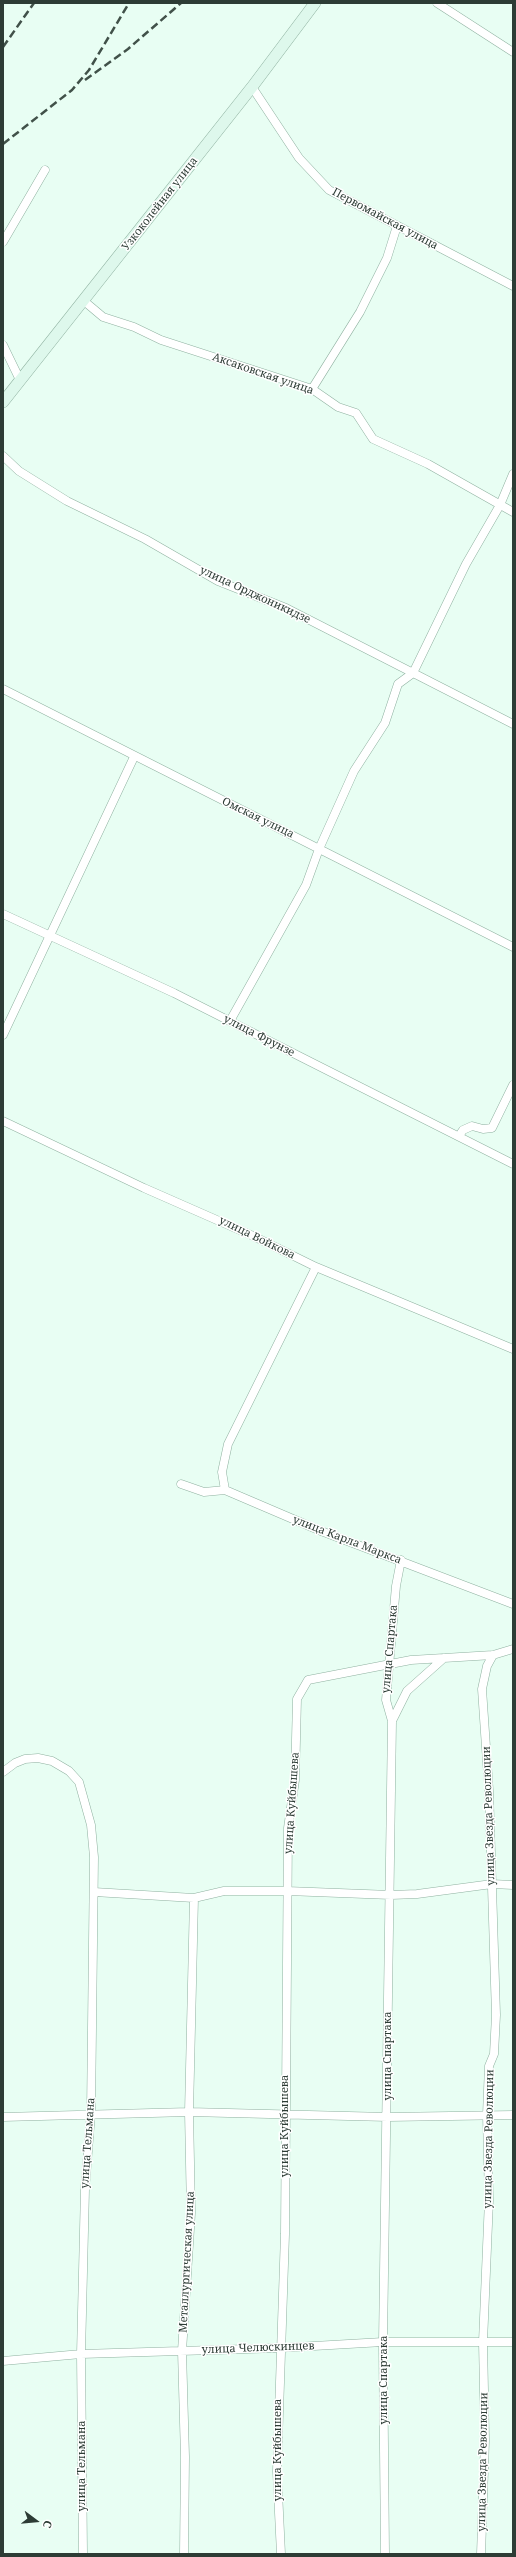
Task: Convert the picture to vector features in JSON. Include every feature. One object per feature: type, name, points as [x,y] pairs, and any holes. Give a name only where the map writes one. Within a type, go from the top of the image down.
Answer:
[{"type":"street","name":"Узкоколейная улица","points":[[3,402],[252,87],[315,3]]},
{"type":"street","points":[[437,3],[513,52]]},
{"type":"street","name":"Первомайская улица","points":[[252,87],[299,158],[329,190],[513,286]]},
{"type":"street","points":[[3,242],[45,170]]},
{"type":"street","points":[[312,389],[360,312],[387,258],[397,226]]},
{"type":"street","name":"Аксаковская улица","points":[[84,301],[103,317],[134,326],[161,340],[312,389],[338,407],[356,413],[373,439],[428,464],[513,512]]},
{"type":"street","points":[[3,345],[20,380]]},
{"type":"street","name":"улица Орджоникидзе","points":[[3,456],[19,471],[67,501],[145,539],[218,581],[286,608],[513,724]]},
{"type":"street","points":[[230,1021],[306,885],[319,848],[354,771],[385,723],[398,684],[413,673],[466,564],[500,505],[513,474]]},
{"type":"street","name":"Омская улица","points":[[3,689],[134,757],[319,848],[513,947]]},
{"type":"street","points":[[3,1035],[48,936],[134,757]]},
{"type":"street","name":"улица Фрунзе","points":[[3,914],[174,993],[513,1164]]},
{"type":"street","points":[[459,1136],[463,1130],[472,1126],[483,1129],[492,1128],[513,1085]]},
{"type":"street","name":"улица Войкова","points":[[3,1121],[144,1188],[251,1235],[316,1268],[513,1349]]},
{"type":"street","points":[[225,1490],[222,1472],[228,1444],[316,1268]]},
{"type":"street","name":"улица Карла Маркса","points":[[181,1484],[204,1492],[225,1490],[321,1531],[401,1560],[513,1604]]},
{"type":"street","name":"улица Спартака","points":[[385,2554],[383,2342],[388,2117],[392,1721],[386,1700],[396,1592],[401,1560]]},
{"type":"street","points":[[390,1665],[410,1660],[493,1654],[513,1649]]},
{"type":"street","name":"улица Звезда Революции","points":[[482,2554],[485,2440],[483,2342],[489,2200],[487,2115],[489,2066],[494,2054],[496,2016],[492,1884],[482,1689],[487,1666],[493,1654]]},
{"type":"street","points":[[392,1721],[407,1691],[444,1658]]},
{"type":"street","name":"улица Куйбышева","points":[[282,2554],[277,2471],[279,2348],[285,2234],[288,1828],[295,1780],[297,1699],[308,1680],[390,1665]]},
{"type":"street","name":"улица Тельмана","points":[[3,1772],[15,1763],[38,1758],[52,1761],[69,1771],[78,1782],[91,1825],[94,1892],[91,2113],[85,2189],[81,2354],[83,2554]]},
{"type":"street","points":[[94,1892],[194,1898],[224,1891],[287,1891],[391,1895],[417,1894],[492,1884],[513,1885]]},
{"type":"street","name":"Металлургическая улица","points":[[184,2554],[185,2457],[182,2351],[191,2212],[189,2112],[194,1898]]},
{"type":"street","points":[[3,2117],[91,2113],[189,2112],[388,2117],[513,2115]]},
{"type":"street","name":"улица Челюскинцев","points":[[3,2362],[81,2354],[279,2348],[383,2342],[513,2342]]},
{"type":"railway","points":[[3,47],[34,3]]},
{"type":"railway","points":[[3,144],[72,90],[89,70],[129,3]]},
{"type":"railway","points":[[85,80],[128,49],[181,3]]}]
